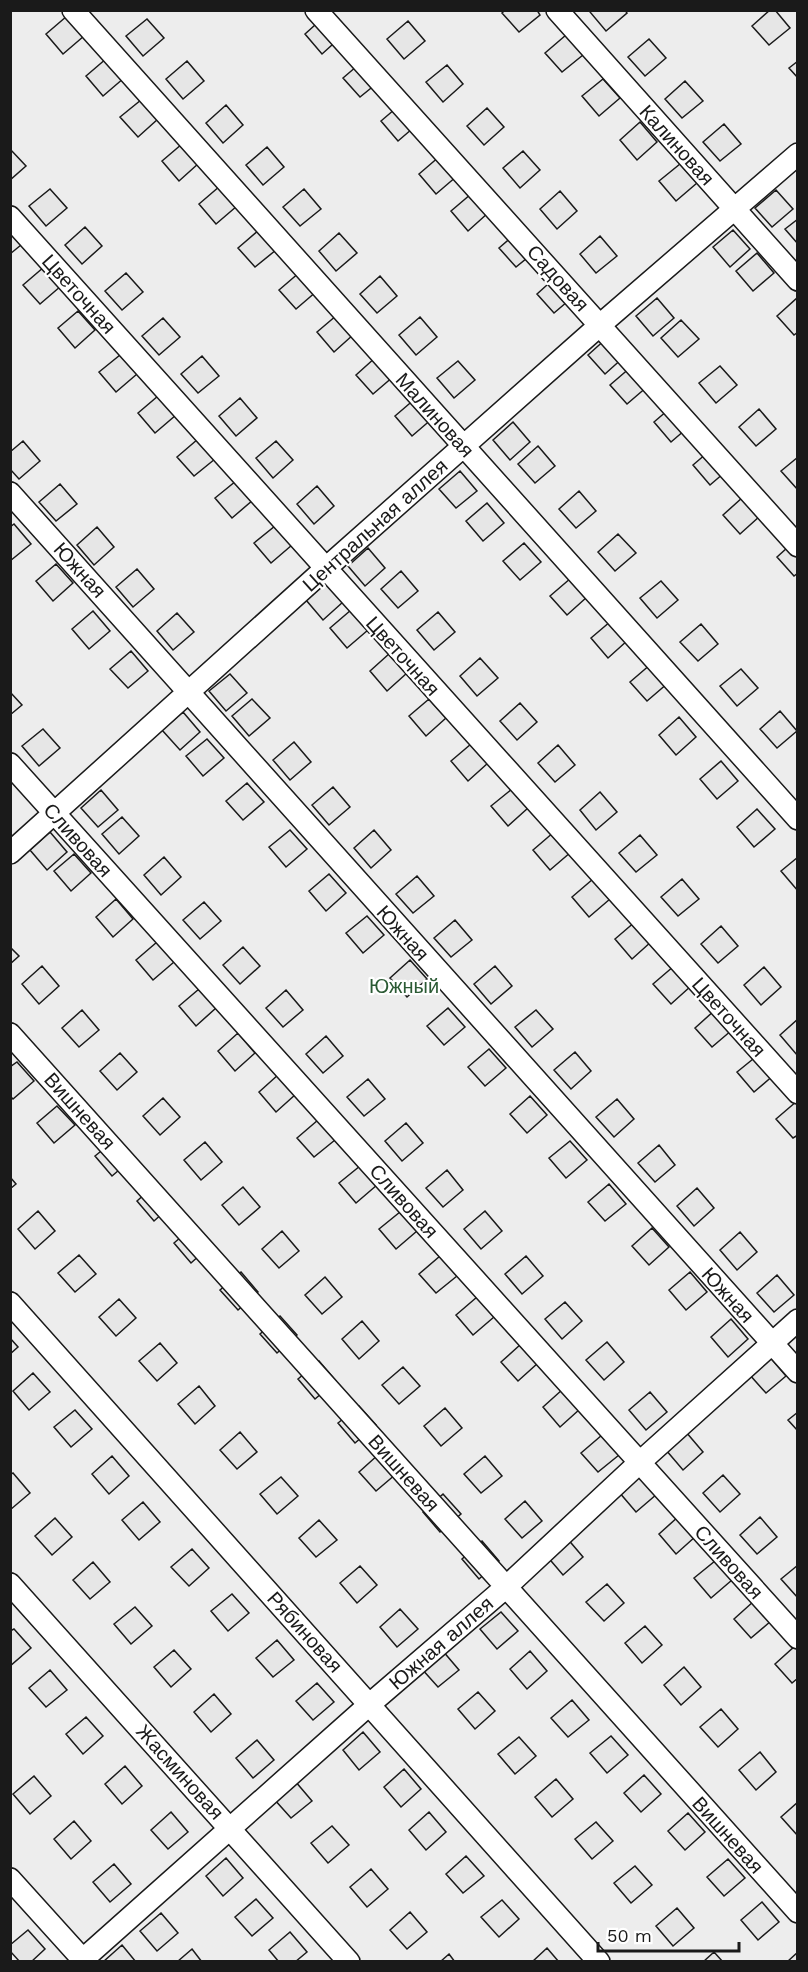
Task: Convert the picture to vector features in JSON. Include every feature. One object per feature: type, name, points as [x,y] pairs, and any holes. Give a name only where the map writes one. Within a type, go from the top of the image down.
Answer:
[{"type":"street","name":"Малиновая","points":[[73,10],[798,819]]},
{"type":"street","name":"Садовая","points":[[316,10],[798,546]]},
{"type":"street","name":"Калиновая","points":[[557,10],[798,280]]},
{"type":"street","name":"Центральная аллея","points":[[10,853],[600,325],[798,154]]},
{"type":"street","name":"Цветочная","points":[[10,217],[798,1093]]},
{"type":"street","name":"Южная","points":[[10,493],[798,1372]]},
{"type":"street","name":"Сливовая","points":[[10,764],[798,1638]]},
{"type":"street","name":"Вишневая","points":[[10,1034],[798,1912]]},
{"type":"street","name":"Рябиновая","points":[[10,1303],[599,1962]]},
{"type":"street","name":"Южная аллея","points":[[82,1961],[370,1704],[506,1587],[798,1320]]},
{"type":"street","name":"Жасминовая","points":[[10,1584],[349,1962]]},
{"type":"street","points":[[10,1879],[82,1961]]},
{"type":"green space","name":"Южный","points":[[11,11],[797,11],[797,1961],[11,1961]]},
{"type":"building","points":[[505,10],[537,10],[540,15],[519,32],[502,13]]},
{"type":"building","points":[[591,10],[625,10],[627,13],[606,31],[590,12]]},
{"type":"building","points":[[770,10],[775,10],[790,28],[769,45],[752,26]]},
{"type":"building","points":[[67,16],[84,36],[63,54],[46,34]]},
{"type":"building","points":[[325,16],[342,36],[322,54],[305,34]]},
{"type":"building","points":[[147,19],[164,38],[143,56],[126,36]]},
{"type":"building","points":[[408,21],[425,41],[404,59],[387,39]]},
{"type":"building","points":[[566,35],[583,55],[562,72],[545,53]]},
{"type":"building","points":[[649,39],[666,58],[645,76],[628,57]]},
{"type":"building","points":[[107,58],[124,78],[103,96],[86,76]]},
{"type":"building","points":[[364,60],[381,80],[360,97],[343,78]]},
{"type":"building","points":[[187,61],[204,81],[183,99],[166,79]]},
{"type":"building","points":[[798,61],[798,78],[789,68]]},
{"type":"building","points":[[447,65],[463,84],[443,102],[426,82]]},
{"type":"building","points":[[603,79],[620,98],[599,116],[582,96]]},
{"type":"building","points":[[685,81],[703,101],[682,118],[665,99]]},
{"type":"building","points":[[141,100],[158,119],[138,137],[120,117]]},
{"type":"building","points":[[402,103],[419,123],[398,141],[381,121]]},
{"type":"building","points":[[226,105],[243,125],[223,143],[206,123]]},
{"type":"building","points":[[487,108],[504,127],[484,145],[467,126]]},
{"type":"building","points":[[640,122],[657,142],[637,160],[620,140]]},
{"type":"building","points":[[724,124],[741,144],[720,161],[703,142]]},
{"type":"building","points":[[182,144],[199,163],[179,181],[162,161]]},
{"type":"building","points":[[267,147],[284,167],[263,185],[246,165]]},
{"type":"building","points":[[10,149],[26,166],[10,180]]},
{"type":"building","points":[[523,151],[540,170],[520,188],[503,168]]},
{"type":"building","points":[[440,156],[457,176],[436,194],[419,174]]},
{"type":"building","points":[[680,164],[697,183],[676,201],[659,181]]},
{"type":"building","points":[[220,186],[237,206],[216,224],[199,204]]},
{"type":"building","points":[[50,189],[67,208],[46,226],[29,206]]},
{"type":"building","points":[[304,189],[321,209],[300,226],[283,207]]},
{"type":"building","points":[[776,190],[793,209],[772,227],[755,208]]},
{"type":"building","points":[[560,191],[577,211],[557,229],[540,209]]},
{"type":"building","points":[[471,194],[488,213],[468,231],[451,211]]},
{"type":"building","points":[[798,219],[798,244],[785,229]]},
{"type":"building","points":[[85,227],[102,246],[82,264],[65,245]]},
{"type":"building","points":[[259,230],[276,250],[255,267],[238,248]]},
{"type":"building","points":[[520,230],[537,250],[516,267],[499,248]]},
{"type":"building","points":[[733,230],[750,249],[730,267],[713,247]]},
{"type":"building","points":[[10,233],[21,245],[10,254]]},
{"type":"building","points":[[339,233],[357,253],[336,271],[319,251]]},
{"type":"building","points":[[600,236],[617,256],[596,273],[580,254]]},
{"type":"building","points":[[757,253],[774,273],[753,291],[736,271]]},
{"type":"building","points":[[44,267],[61,286],[40,304],[23,285]]},
{"type":"building","points":[[300,272],[317,291],[296,309],[279,290]]},
{"type":"building","points":[[126,273],[143,292],[122,310],[105,291]]},
{"type":"building","points":[[380,276],[397,296],[377,313],[360,294]]},
{"type":"building","points":[[557,276],[574,296],[554,313],[537,294]]},
{"type":"building","points":[[657,298],[674,318],[653,336],[636,316]]},
{"type":"building","points":[[797,298],[798,332],[794,335],[777,316]]},
{"type":"building","points":[[78,311],[95,330],[75,348],[58,328]]},
{"type":"building","points":[[337,315],[354,334],[334,352],[317,332]]},
{"type":"building","points":[[420,317],[437,337],[416,355],[399,335]]},
{"type":"building","points":[[163,318],[180,337],[159,355],[142,336]]},
{"type":"building","points":[[681,320],[699,339],[678,357],[661,338]]},
{"type":"building","points":[[608,337],[625,356],[605,374],[588,355]]},
{"type":"building","points":[[120,355],[137,374],[116,392],[99,372]]},
{"type":"building","points":[[202,356],[219,376],[198,393],[181,374]]},
{"type":"building","points":[[376,357],[394,376],[373,394],[356,375]]},
{"type":"building","points":[[458,361],[475,380],[454,398],[437,378]]},
{"type":"building","points":[[720,366],[737,385],[716,403],[699,383]]},
{"type":"building","points":[[631,367],[648,386],[627,404],[610,385]]},
{"type":"building","points":[[158,396],[176,415],[155,433],[138,413]]},
{"type":"building","points":[[240,398],[257,418],[236,436],[219,416]]},
{"type":"building","points":[[416,398],[433,418],[412,436],[395,416]]},
{"type":"building","points":[[675,404],[692,424],[671,442],[654,422]]},
{"type":"building","points":[[759,409],[776,429],[756,446],[739,427]]},
{"type":"building","points":[[513,422],[530,442],[510,460],[493,440]]},
{"type":"building","points":[[198,439],[215,459],[194,476],[177,457]]},
{"type":"building","points":[[23,441],[40,461],[19,479],[10,469],[10,452]]},
{"type":"building","points":[[276,441],[293,460],[273,478],[256,458]]},
{"type":"building","points":[[538,446],[555,466],[535,483],[518,464]]},
{"type":"building","points":[[714,447],[731,467],[710,485],[693,465]]},
{"type":"building","points":[[798,457],[798,490],[781,471]]},
{"type":"building","points":[[460,471],[477,491],[456,508],[439,489]]},
{"type":"building","points":[[236,481],[253,500],[232,518],[215,498]]},
{"type":"building","points":[[60,484],[77,504],[56,521],[39,502]]},
{"type":"building","points":[[317,486],[334,506],[314,524],[297,504]]},
{"type":"building","points":[[579,491],[596,511],[576,528],[559,509]]},
{"type":"building","points":[[743,497],[760,516],[740,534],[723,515]]},
{"type":"building","points":[[487,503],[504,523],[483,541],[466,521]]},
{"type":"building","points":[[14,524],[31,544],[10,561],[10,527]]},
{"type":"building","points":[[275,526],[292,545],[271,563],[254,543]]},
{"type":"building","points":[[97,527],[114,547],[94,565],[77,545]]},
{"type":"building","points":[[618,534],[636,553],[615,571],[598,552]]},
{"type":"building","points":[[797,539],[798,573],[794,576],[777,557]]},
{"type":"building","points":[[524,543],[541,562],[520,580],[503,561]]},
{"type":"building","points":[[368,548],[385,568],[365,586],[348,566]]},
{"type":"building","points":[[56,564],[73,583],[53,601],[36,581]]},
{"type":"building","points":[[137,569],[154,589],[133,607],[116,587]]},
{"type":"building","points":[[401,571],[418,591],[398,608],[381,589]]},
{"type":"building","points":[[571,578],[587,597],[567,615],[550,596]]},
{"type":"building","points":[[661,581],[678,600],[657,618],[640,598]]},
{"type":"building","points":[[327,582],[343,602],[323,620],[306,600]]},
{"type":"building","points":[[351,610],[368,630],[347,648],[330,628]]},
{"type":"building","points":[[93,611],[110,631],[89,649],[72,629]]},
{"type":"building","points":[[438,612],[455,632],[434,650],[417,630]]},
{"type":"building","points":[[177,613],[194,632],[173,650],[157,631]]},
{"type":"building","points":[[611,621],[628,640],[608,658],[591,638]]},
{"type":"building","points":[[701,624],[718,644],[698,661],[680,642]]},
{"type":"building","points":[[131,651],[148,671],[128,688],[110,669]]},
{"type":"building","points":[[390,653],[407,673],[387,691],[370,671]]},
{"type":"building","points":[[480,658],[498,678],[477,696],[460,676]]},
{"type":"building","points":[[651,664],[668,683],[647,701],[630,682]]},
{"type":"building","points":[[741,669],[758,688],[737,706],[720,686]]},
{"type":"building","points":[[230,674],[247,693],[226,711],[209,691]]},
{"type":"building","points":[[10,692],[22,705],[10,715]]},
{"type":"building","points":[[252,699],[270,718],[249,736],[232,716]]},
{"type":"building","points":[[429,699],[446,718],[426,736],[409,716]]},
{"type":"building","points":[[520,703],[537,722],[517,740],[500,721]]},
{"type":"building","points":[[780,711],[797,731],[777,748],[760,729]]},
{"type":"building","points":[[183,712],[200,732],[180,750],[162,730]]},
{"type":"building","points":[[679,717],[696,737],[676,755],[659,735]]},
{"type":"building","points":[[43,729],[60,748],[39,766],[22,746]]},
{"type":"building","points":[[207,739],[224,758],[203,776],[186,756]]},
{"type":"building","points":[[294,742],[311,762],[290,780],[273,760]]},
{"type":"building","points":[[471,744],[488,763],[468,781],[451,761]]},
{"type":"building","points":[[558,745],[575,765],[555,782],[538,763]]},
{"type":"building","points":[[721,761],[738,781],[717,799],[700,779]]},
{"type":"building","points":[[247,783],[264,802],[243,820],[226,801]]},
{"type":"building","points":[[333,787],[350,807],[329,825],[312,805]]},
{"type":"building","points":[[512,789],[528,808],[508,826],[491,806]]},
{"type":"building","points":[[101,790],[118,810],[98,827],[81,808]]},
{"type":"building","points":[[600,792],[617,812],[596,830],[580,810]]},
{"type":"building","points":[[757,809],[775,829],[754,847],[737,827]]},
{"type":"building","points":[[122,817],[139,836],[119,854],[102,834]]},
{"type":"building","points":[[290,830],[307,849],[286,867],[269,847]]},
{"type":"building","points":[[374,830],[391,850],[371,868],[354,848]]},
{"type":"building","points":[[50,832],[67,852],[47,870],[30,850]]},
{"type":"building","points":[[554,832],[571,852],[550,870],[533,850]]},
{"type":"building","points":[[640,835],[657,855],[636,872],[619,853]]},
{"type":"building","points":[[74,854],[91,873],[71,891],[54,871]]},
{"type":"building","points":[[164,857],[181,877],[161,895],[144,875]]},
{"type":"building","points":[[798,857],[798,891],[781,871]]},
{"type":"building","points":[[329,874],[346,893],[326,911],[309,891]]},
{"type":"building","points":[[417,876],[434,896],[413,913],[396,894]]},
{"type":"building","points":[[593,879],[610,899],[589,917],[572,897]]},
{"type":"building","points":[[682,879],[699,899],[678,916],[661,897]]},
{"type":"building","points":[[116,899],[133,919],[113,937],[96,917]]},
{"type":"building","points":[[204,902],[221,921],[200,939],[183,920]]},
{"type":"building","points":[[367,916],[384,935],[363,953],[346,933]]},
{"type":"building","points":[[455,920],[472,940],[451,957],[434,938]]},
{"type":"building","points":[[636,921],[652,941],[632,959],[615,939]]},
{"type":"building","points":[[721,926],[738,946],[718,963],[701,944]]},
{"type":"building","points":[[157,942],[174,962],[153,980],[136,960]]},
{"type":"building","points":[[10,947],[19,956],[10,964]]},
{"type":"building","points":[[243,947],[260,966],[240,984],[223,965]]},
{"type":"building","points":[[410,960],[427,979],[407,997],[390,978]]},
{"type":"building","points":[[42,966],[59,986],[39,1004],[22,984]]},
{"type":"building","points":[[495,966],[512,986],[491,1004],[474,984]]},
{"type":"building","points":[[674,966],[691,986],[671,1004],[653,984]]},
{"type":"building","points":[[764,967],[781,987],[761,1005],[744,985]]},
{"type":"building","points":[[199,989],[216,1008],[196,1026],[179,1006]]},
{"type":"building","points":[[286,990],[303,1010],[283,1027],[266,1008]]},
{"type":"building","points":[[448,1008],[465,1027],[444,1045],[427,1026]]},
{"type":"building","points":[[82,1010],[99,1030],[79,1047],[62,1028]]},
{"type":"building","points":[[536,1010],[553,1029],[532,1047],[515,1027]]},
{"type":"building","points":[[715,1010],[732,1030],[712,1047],[695,1028]]},
{"type":"building","points":[[798,1019],[798,1054],[797,1055],[780,1035]]},
{"type":"building","points":[[238,1033],[255,1053],[235,1071],[218,1051]]},
{"type":"building","points":[[326,1036],[343,1056],[323,1073],[306,1054]]},
{"type":"building","points":[[489,1049],[506,1068],[485,1086],[468,1067]]},
{"type":"building","points":[[575,1052],[591,1071],[571,1089],[554,1070]]},
{"type":"building","points":[[120,1053],[137,1072],[117,1090],[100,1071]]},
{"type":"building","points":[[758,1055],[775,1074],[754,1092],[737,1072]]},
{"type":"building","points":[[17,1062],[34,1081],[13,1099],[10,1096],[10,1067]]},
{"type":"building","points":[[279,1074],[296,1094],[276,1112],[259,1092]]},
{"type":"building","points":[[368,1079],[385,1099],[364,1116],[347,1097]]},
{"type":"building","points":[[530,1096],[547,1115],[527,1133],[510,1114]]},
{"type":"building","points":[[163,1098],[180,1117],[160,1135],[143,1116]]},
{"type":"building","points":[[617,1099],[634,1119],[614,1137],[596,1117]]},
{"type":"building","points":[[797,1101],[798,1135],[793,1138],[776,1119]]},
{"type":"building","points":[[57,1106],[75,1125],[54,1143],[37,1123]]},
{"type":"building","points":[[318,1120],[335,1140],[314,1157],[297,1138]]},
{"type":"building","points":[[406,1123],[423,1143],[402,1161],[385,1141]]},
{"type":"building","points":[[116,1139],[133,1158],[112,1176],[95,1156]]},
{"type":"building","points":[[570,1141],[587,1160],[566,1178],[549,1158]]},
{"type":"building","points":[[205,1142],[222,1162],[201,1180],[184,1160]]},
{"type":"building","points":[[659,1145],[675,1165],[655,1182],[638,1163]]},
{"type":"building","points":[[360,1166],[377,1185],[356,1203],[339,1183]]},
{"type":"building","points":[[447,1170],[463,1190],[443,1207],[426,1188]]},
{"type":"building","points":[[10,1177],[16,1184],[10,1189]]},
{"type":"building","points":[[157,1183],[174,1203],[154,1221],[137,1201]]},
{"type":"building","points":[[609,1184],[626,1204],[605,1221],[588,1202]]},
{"type":"building","points":[[243,1187],[260,1207],[239,1225],[222,1205]]},
{"type":"building","points":[[697,1188],[714,1208],[694,1226],[677,1206]]},
{"type":"building","points":[[38,1211],[55,1231],[35,1249],[18,1229]]},
{"type":"building","points":[[485,1211],[502,1231],[481,1249],[464,1229]]},
{"type":"building","points":[[400,1212],[417,1231],[396,1249],[379,1229]]},
{"type":"building","points":[[194,1226],[211,1245],[191,1263],[174,1243]]},
{"type":"building","points":[[652,1228],[669,1247],[649,1265],[632,1246]]},
{"type":"building","points":[[282,1231],[299,1251],[279,1268],[262,1249]]},
{"type":"building","points":[[740,1232],[757,1252],[737,1270],[720,1250]]},
{"type":"building","points":[[79,1255],[96,1274],[75,1292],[58,1273]]},
{"type":"building","points":[[440,1256],[457,1276],[436,1293],[419,1274]]},
{"type":"building","points":[[526,1256],[543,1276],[522,1294],[505,1274]]},
{"type":"building","points":[[241,1272],[258,1292],[238,1310],[220,1290]]},
{"type":"building","points":[[690,1272],[707,1292],[686,1310],[669,1290]]},
{"type":"building","points":[[777,1275],[794,1295],[774,1312],[757,1293]]},
{"type":"building","points":[[325,1277],[342,1297],[322,1314],[305,1295]]},
{"type":"building","points":[[477,1297],[494,1317],[473,1335],[456,1315]]},
{"type":"building","points":[[119,1299],[136,1318],[116,1336],[99,1317]]},
{"type":"building","points":[[565,1302],[582,1321],[562,1339],[545,1319]]},
{"type":"building","points":[[280,1316],[297,1335],[277,1353],[260,1334]]},
{"type":"building","points":[[731,1319],[748,1339],[728,1357],[711,1337]]},
{"type":"building","points":[[362,1321],[379,1341],[359,1359],[342,1339]]},
{"type":"building","points":[[10,1338],[18,1347],[10,1354]]},
{"type":"building","points":[[607,1342],[624,1362],[604,1380],[586,1360]]},
{"type":"building","points":[[160,1343],[177,1363],[157,1381],[139,1361]]},
{"type":"building","points":[[521,1344],[538,1363],[518,1381],[501,1362]]},
{"type":"building","points":[[769,1356],[786,1376],[766,1393],[749,1374]]},
{"type":"building","points":[[319,1361],[336,1381],[315,1399],[298,1379]]},
{"type":"building","points":[[403,1367],[420,1386],[399,1404],[382,1385]]},
{"type":"building","points":[[33,1373],[50,1392],[29,1410],[13,1391]]},
{"type":"building","points":[[199,1386],[215,1406],[195,1424],[178,1404]]},
{"type":"building","points":[[563,1389],[580,1409],[560,1427],[543,1407]]},
{"type":"building","points":[[650,1392],[667,1412],[646,1430],[629,1410]]},
{"type":"building","points":[[359,1406],[376,1425],[355,1443],[338,1423]]},
{"type":"building","points":[[445,1408],[462,1428],[441,1446],[424,1426]]},
{"type":"building","points":[[75,1410],[92,1429],[71,1447],[54,1427]]},
{"type":"building","points":[[798,1412],[798,1431],[788,1420]]},
{"type":"building","points":[[240,1432],[257,1452],[237,1469],[220,1450]]},
{"type":"building","points":[[686,1432],[703,1452],[683,1470],[666,1450]]},
{"type":"building","points":[[602,1435],[619,1455],[598,1472],[581,1453]]},
{"type":"building","points":[[379,1454],[396,1474],[376,1491],[359,1472]]},
{"type":"building","points":[[112,1456],[129,1476],[109,1494],[92,1474]]},
{"type":"building","points":[[485,1456],[502,1476],[481,1493],[464,1474]]},
{"type":"building","points":[[13,1473],[30,1493],[10,1510],[10,1475]]},
{"type":"building","points":[[640,1475],[657,1494],[636,1512],[619,1492]]},
{"type":"building","points":[[723,1475],[740,1494],[720,1512],[703,1493]]},
{"type":"building","points":[[281,1477],[298,1496],[277,1514],[260,1494]]},
{"type":"building","points":[[443,1494],[461,1514],[440,1532],[423,1512]]},
{"type":"building","points":[[525,1501],[542,1521],[522,1538],[505,1519]]},
{"type":"building","points":[[143,1502],[160,1522],[139,1540],[122,1520]]},
{"type":"building","points":[[679,1516],[696,1536],[676,1554],[659,1534]]},
{"type":"building","points":[[760,1517],[777,1537],[757,1554],[740,1535]]},
{"type":"building","points":[[55,1518],[72,1537],[52,1555],[35,1536]]},
{"type":"building","points":[[319,1520],[337,1540],[316,1557],[299,1538]]},
{"type":"building","points":[[566,1537],[583,1557],[563,1575],[546,1555]]},
{"type":"building","points":[[482,1541],[499,1561],[479,1579],[462,1559]]},
{"type":"building","points":[[192,1549],[209,1568],[189,1586],[171,1567]]},
{"type":"building","points":[[715,1561],[732,1580],[711,1598],[694,1578]]},
{"type":"building","points":[[93,1562],[110,1582],[90,1599],[73,1580]]},
{"type":"building","points":[[798,1565],[798,1598],[781,1579]]},
{"type":"building","points":[[360,1566],[377,1585],[357,1603],[340,1583]]},
{"type":"building","points":[[607,1584],[624,1603],[604,1621],[586,1602]]},
{"type":"building","points":[[232,1594],[249,1613],[228,1631],[211,1611]]},
{"type":"building","points":[[754,1601],[771,1621],[751,1638],[734,1619]]},
{"type":"building","points":[[135,1607],[152,1626],[131,1644],[114,1624]]},
{"type":"building","points":[[400,1609],[418,1629],[397,1647],[380,1627]]},
{"type":"building","points":[[501,1612],[518,1631],[497,1649],[480,1629]]},
{"type":"building","points":[[645,1626],[662,1645],[642,1663],[625,1643]]},
{"type":"building","points":[[14,1629],[31,1648],[10,1666],[10,1631]]},
{"type":"building","points":[[277,1640],[294,1660],[273,1677],[256,1658]]},
{"type":"building","points":[[795,1646],[798,1648],[798,1678],[792,1683],[775,1664]]},
{"type":"building","points":[[174,1650],[191,1669],[171,1687],[154,1667]]},
{"type":"building","points":[[442,1650],[459,1670],[438,1687],[421,1668]]},
{"type":"building","points":[[530,1651],[547,1671],[527,1689],[510,1669]]},
{"type":"building","points":[[684,1667],[701,1687],[681,1705],[664,1685]]},
{"type":"building","points":[[50,1670],[67,1690],[46,1707],[29,1688]]},
{"type":"building","points":[[317,1683],[334,1702],[313,1720],[296,1701]]},
{"type":"building","points":[[478,1692],[495,1711],[475,1729],[458,1709]]},
{"type":"building","points":[[214,1694],[231,1714],[211,1732],[194,1712]]},
{"type":"building","points":[[572,1700],[589,1720],[568,1737],[551,1718]]},
{"type":"building","points":[[721,1709],[738,1729],[718,1747],[700,1727]]},
{"type":"building","points":[[86,1717],[103,1736],[83,1754],[66,1734]]},
{"type":"building","points":[[363,1732],[380,1752],[359,1770],[343,1750]]},
{"type":"building","points":[[611,1736],[628,1755],[607,1773],[590,1753]]},
{"type":"building","points":[[519,1737],[536,1756],[515,1774],[498,1754]]},
{"type":"building","points":[[257,1740],[274,1760],[253,1778],[236,1758]]},
{"type":"building","points":[[760,1752],[776,1772],[756,1790],[739,1770]]},
{"type":"building","points":[[125,1766],[142,1786],[122,1804],[105,1784]]},
{"type":"building","points":[[404,1769],[421,1789],[401,1807],[384,1787]]},
{"type":"building","points":[[644,1775],[661,1794],[641,1812],[624,1793]]},
{"type":"building","points":[[34,1776],[51,1796],[30,1814],[13,1794]]},
{"type":"building","points":[[556,1779],[573,1799],[552,1817],[535,1797]]},
{"type":"building","points":[[295,1781],[312,1801],[291,1818],[274,1799]]},
{"type":"building","points":[[798,1802],[798,1836],[781,1817]]},
{"type":"building","points":[[171,1812],[188,1832],[168,1849],[151,1830]]},
{"type":"building","points":[[429,1812],[446,1832],[426,1850],[409,1830]]},
{"type":"building","points":[[688,1813],[705,1832],[685,1850],[668,1831]]},
{"type":"building","points":[[74,1821],[91,1841],[71,1859],[54,1839]]},
{"type":"building","points":[[596,1822],[613,1841],[592,1859],[575,1839]]},
{"type":"building","points":[[332,1826],[349,1845],[328,1863],[311,1843]]},
{"type":"building","points":[[466,1856],[484,1876],[463,1893],[446,1874]]},
{"type":"building","points":[[226,1858],[243,1878],[223,1896],[206,1876]]},
{"type":"building","points":[[728,1859],[745,1878],[724,1896],[707,1877]]},
{"type":"building","points":[[114,1864],[131,1884],[110,1902],[93,1882]]},
{"type":"building","points":[[635,1866],[652,1885],[631,1903],[614,1883]]},
{"type":"building","points":[[371,1869],[388,1889],[367,1907],[350,1887]]},
{"type":"building","points":[[256,1899],[273,1918],[252,1936],[235,1917]]},
{"type":"building","points":[[502,1900],[519,1919],[499,1937],[481,1917]]},
{"type":"building","points":[[762,1902],[779,1922],[758,1940],[741,1920]]},
{"type":"building","points":[[677,1908],[694,1928],[673,1946],[656,1926]]},
{"type":"building","points":[[410,1912],[427,1932],[407,1949],[390,1930]]},
{"type":"building","points":[[161,1913],[178,1933],[157,1951],[140,1931]]},
{"type":"building","points":[[28,1930],[45,1949],[31,1962],[20,1962],[10,1951],[10,1945]]},
{"type":"building","points":[[290,1932],[307,1952],[295,1962],[279,1962],[269,1950]]},
{"type":"building","points":[[122,1945],[136,1962],[103,1962]]},
{"type":"building","points":[[547,1948],[559,1962],[532,1962]]},
{"type":"building","points":[[192,1949],[202,1962],[177,1962]]},
{"type":"building","points":[[714,1952],[723,1962],[703,1962]]},
{"type":"building","points":[[798,1952],[798,1962],[787,1962]]},
{"type":"building","points":[[449,1954],[455,1962],[440,1962]]}]
